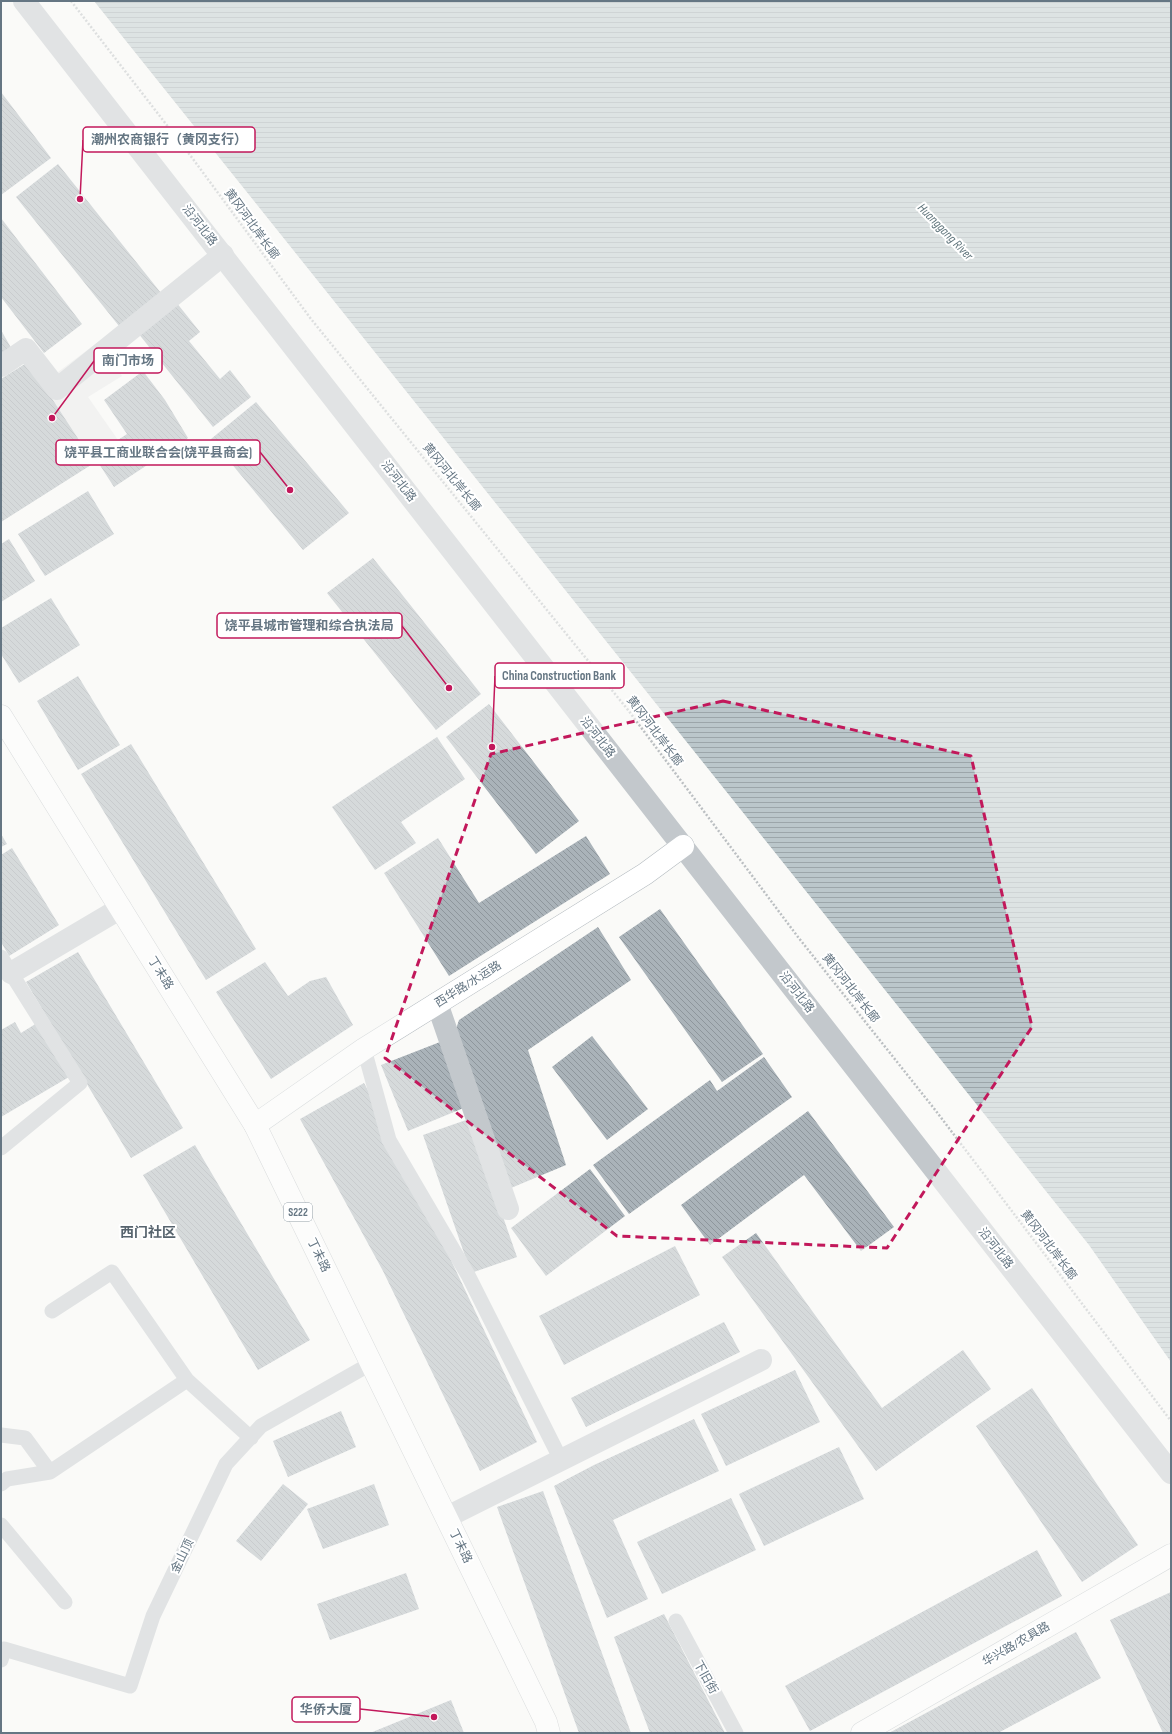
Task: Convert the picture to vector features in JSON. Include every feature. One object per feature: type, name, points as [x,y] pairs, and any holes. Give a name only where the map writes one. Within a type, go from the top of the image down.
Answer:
[{"type":"main road","name":"丁未路","points":[[1,716],[255,1125],[447,1517],[546,1722],[549,1733]]},
{"type":"main road","name":"西华路/水运路","points":[[255,1125],[364,1049],[645,874],[683,846]]},
{"type":"main road","name":"华兴路/农具路","points":[[862,1733],[1171,1556]]},
{"type":"street","name":"沿河北路","points":[[24,1],[1171,1473]]},
{"type":"street","points":[[1,366],[26,349],[57,389],[223,255]]},
{"type":"street","points":[[4,970],[121,908]]},
{"type":"street","points":[[437,1003],[508,1208]]},
{"type":"street","points":[[447,1517],[761,1360]]},
{"type":"lane","points":[[1,1148],[80,1083],[4,970]]},
{"type":"lane","points":[[364,1049],[389,1140],[468,1275],[561,1460]]},
{"type":"lane","points":[[52,1311],[112,1272],[187,1380],[251,1438]]},
{"type":"lane","name":"金山顶","points":[[1,1660],[4,1649],[130,1686],[153,1616],[226,1464],[262,1426],[372,1363]]},
{"type":"lane","points":[[1,1484],[7,1479],[50,1472],[187,1380]]},
{"type":"lane","points":[[1,1435],[25,1438],[50,1472]]},
{"type":"lane","points":[[1,1525],[65,1602]]},
{"type":"lane","name":"下旧街","points":[[676,1621],[736,1733]]},
{"type":"path","name":"黄冈河北岸长廊","points":[[71,1],[193,160],[311,319],[628,710],[798,937],[936,1111],[1171,1421]]},
{"type":"highlighted area","points":[[723,701],[971,756],[1032,1027],[887,1248],[617,1236],[385,1058],[491,754]]},
{"type":"shaded area","points":[[98,342],[122,376],[88,397],[118,440],[94,456],[94,463],[1,522],[1,379],[28,362],[54,375]]},
{"type":"water","name":"Huanggang River","points":[[94,1],[1171,1],[1171,1362],[1089,1245]]},
{"type":"building","points":[[1,92],[51,158],[1,195]]},
{"type":"building","points":[[58,164],[161,293],[119,326],[16,197]]},
{"type":"building","points":[[1,218],[82,324],[44,353],[1,297]]},
{"type":"building","points":[[176,302],[200,332],[189,341],[220,379],[230,370],[251,397],[213,427],[138,333]]},
{"type":"building","points":[[1,330],[14,353],[1,360]]},
{"type":"building","points":[[28,362],[94,463],[1,522],[1,379]]},
{"type":"building","points":[[143,371],[165,400],[188,438],[114,487],[94,456],[127,434],[104,400]]},
{"type":"building","points":[[256,402],[349,513],[303,550],[211,439]]},
{"type":"building","points":[[88,491],[114,534],[45,576],[18,534]]},
{"type":"building","points":[[9,539],[35,581],[1,602],[1,544]]},
{"type":"building","points":[[373,558],[481,694],[436,730],[327,593]]},
{"type":"building","points":[[51,598],[80,645],[19,683],[1,654],[1,628]]},
{"type":"building","points":[[78,676],[120,745],[78,770],[37,701]]},
{"type":"building","points":[[489,704],[579,821],[536,854],[446,737]]},
{"type":"building","points":[[437,737],[465,779],[401,822],[416,843],[375,870],[332,807]]},
{"type":"building","points":[[131,744],[256,949],[206,980],[81,774]]},
{"type":"building","points":[[1,834],[7,844],[1,847]]},
{"type":"building","points":[[586,836],[610,874],[449,976],[384,873],[438,838],[479,903]]},
{"type":"building","points":[[12,848],[59,925],[9,956],[1,942],[1,855]]},
{"type":"building","points":[[660,909],[763,1054],[722,1082],[619,937]]},
{"type":"building","points":[[598,927],[631,980],[528,1050],[566,1165],[511,1188],[456,1029],[459,1020]]},
{"type":"building","points":[[78,952],[183,1128],[131,1158],[26,982]]},
{"type":"building","points":[[265,962],[288,996],[310,981],[326,977],[353,1025],[271,1079],[216,992]]},
{"type":"building","points":[[15,1022],[21,1033],[37,1023],[69,1077],[1,1117],[1,1030]]},
{"type":"building","points":[[592,1036],[648,1109],[607,1140],[552,1067]]},
{"type":"building","points":[[440,1042],[466,1107],[408,1131],[381,1065]]},
{"type":"building","points":[[764,1057],[792,1097],[629,1214],[593,1165],[710,1080],[717,1091]]},
{"type":"building","points":[[364,1083],[388,1127],[537,1442],[480,1471],[383,1271],[300,1119]]},
{"type":"building","points":[[808,1111],[894,1227],[861,1251],[804,1175],[710,1245],[681,1205]]},
{"type":"building","points":[[469,1119],[517,1257],[471,1273],[423,1135]]},
{"type":"building","points":[[195,1145],[310,1340],[258,1370],[143,1175]]},
{"type":"building","points":[[590,1169],[625,1216],[546,1276],[511,1228]]},
{"type":"building","points":[[756,1233],[882,1408],[963,1350],[991,1389],[876,1471],[722,1257]]},
{"type":"building","points":[[675,1246],[700,1295],[564,1365],[539,1316]]},
{"type":"building","points":[[724,1322],[740,1352],[586,1427],[571,1398]]},
{"type":"building","points":[[795,1370],[820,1422],[726,1466],[701,1414]]},
{"type":"building","points":[[1032,1388],[1138,1545],[1082,1582],[976,1426]]},
{"type":"building","points":[[341,1411],[356,1447],[288,1477],[273,1441]]},
{"type":"building","points":[[694,1419],[719,1471],[613,1520],[648,1599],[607,1618],[554,1486],[594,1465]]},
{"type":"building","points":[[839,1447],[864,1499],[764,1546],[739,1494]]},
{"type":"building","points":[[283,1484],[308,1504],[261,1561],[236,1541]]},
{"type":"building","points":[[374,1484],[389,1525],[323,1549],[307,1509]]},
{"type":"building","points":[[543,1491],[631,1733],[579,1733],[497,1507]]},
{"type":"building","points":[[731,1498],[756,1550],[662,1594],[637,1542]]},
{"type":"building","points":[[1037,1550],[1062,1596],[810,1731],[785,1686]]},
{"type":"building","points":[[406,1573],[419,1609],[330,1640],[317,1604]]},
{"type":"building","points":[[1171,1592],[1171,1733],[1163,1733],[1110,1620]]},
{"type":"building","points":[[664,1614],[725,1733],[650,1733],[614,1637]]},
{"type":"building","points":[[1076,1632],[1101,1678],[998,1733],[889,1733]]},
{"type":"building","points":[[451,1700],[464,1733],[370,1733]]},
{"type":"place","name":"潮州农商银行（黄冈支行）","points":[[80,199]]},
{"type":"place","name":"南门市场","points":[[52,418]]},
{"type":"place","name":"饶平县工商业联合会(饶平县商会)","points":[[290,490]]},
{"type":"place","name":"饶平县城市管理和综合执法局","points":[[449,688]]},
{"type":"place","name":"China Construction Bank","points":[[492,747]]},
{"type":"place","name":"华侨大厦","points":[[434,1717]]},
{"type":"district","name":"西门社区","points":[[148,1232]]}]
